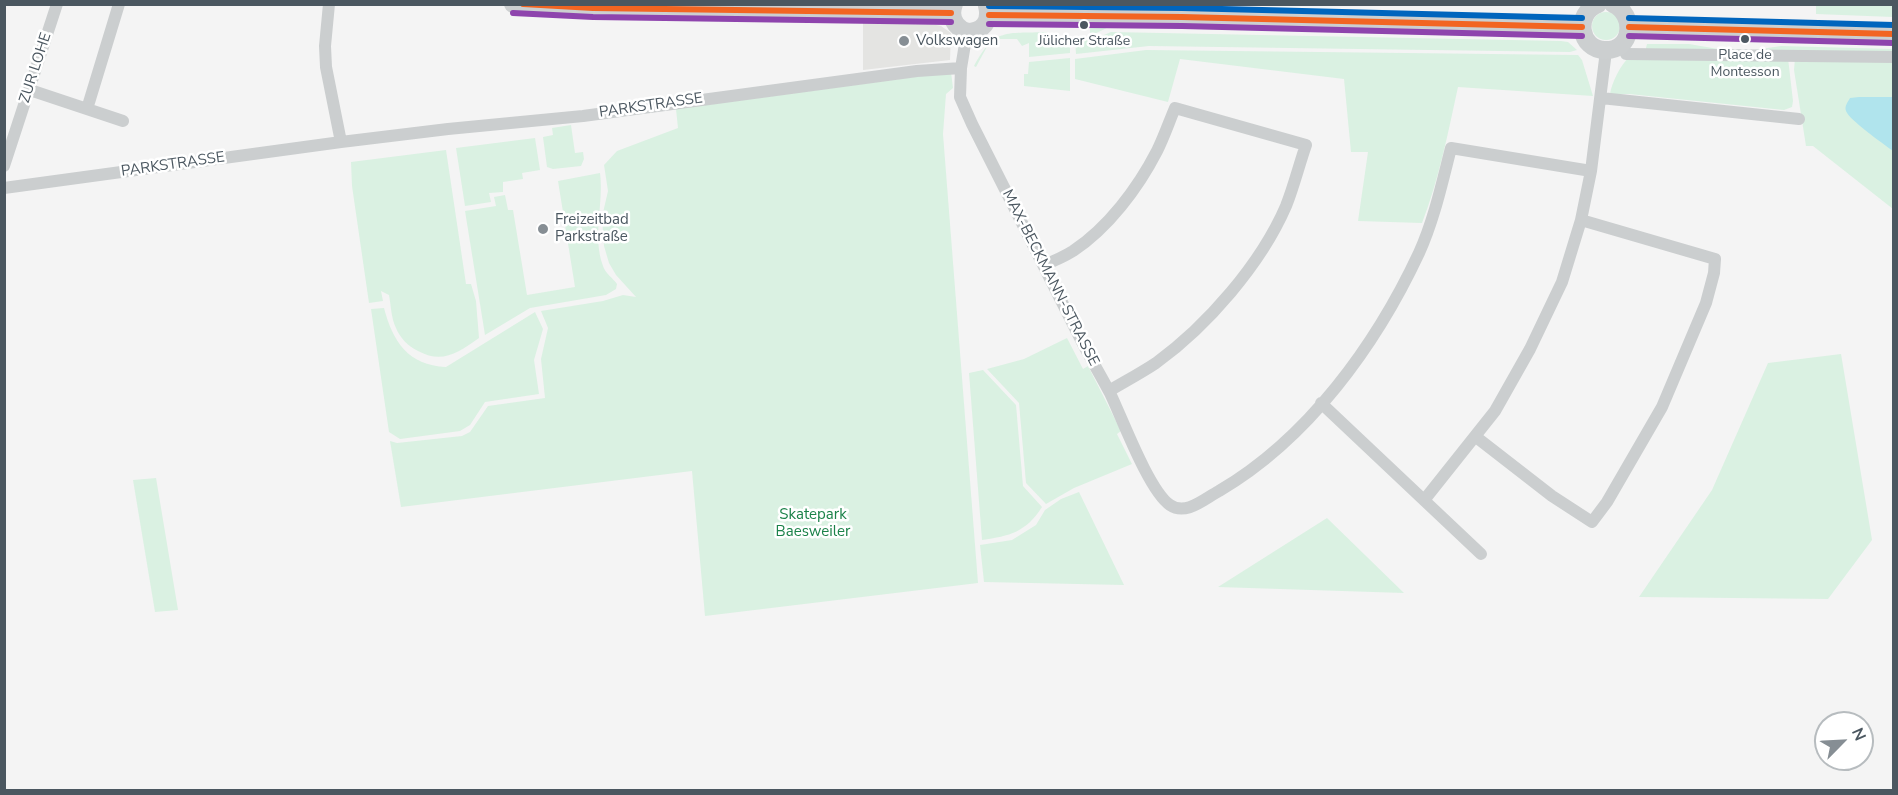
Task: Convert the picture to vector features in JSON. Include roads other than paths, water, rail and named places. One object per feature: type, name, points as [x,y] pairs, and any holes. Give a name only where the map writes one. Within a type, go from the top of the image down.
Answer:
[{"type":"main road","points":[[513,4],[593,8],[953,8],[956,25],[967,32],[973,32],[984,26],[987,10],[1582,27]]},
{"type":"main road","points":[[1598,4],[1583,18],[1582,27],[1589,44],[1606,51],[1620,46],[1628,34],[1629,27],[1624,12],[1613,4]]},
{"type":"main road","points":[[1629,27],[1893,34]]},
{"type":"street","name":"ZUR LOHE","points":[[4,166],[57,4]]},
{"type":"street","points":[[87,109],[119,4]]},
{"type":"street","points":[[329,4],[325,46],[326,67],[341,142]]},
{"type":"street","name":"MAX-BECKMANN-STRASSE","points":[[967,32],[961,68],[960,97],[1154,486],[1168,504],[1178,509],[1188,509],[1227,486],[1262,461],[1302,425],[1321,404]]},
{"type":"street","points":[[1425,499],[1495,411],[1542,325],[1562,282],[1581,220],[1591,171],[1606,51]]},
{"type":"street","points":[[1626,54],[1893,57]]},
{"type":"street","name":"PARKSTRASSE","points":[[4,188],[341,142],[470,126],[583,116],[917,71],[949,67],[961,68]]},
{"type":"street","points":[[30,90],[123,121]]},
{"type":"street","points":[[1601,98],[1798,119]]},
{"type":"street","points":[[1044,265],[1072,251],[1091,236],[1116,210],[1137,183],[1156,152],[1175,108],[1305,145],[1286,206],[1269,237],[1239,282],[1203,324],[1156,363],[1109,392]]},
{"type":"street","points":[[1481,554],[1425,499],[1321,404],[1372,338],[1420,251],[1451,148],[1591,171]]},
{"type":"street","points":[[1476,437],[1552,496],[1592,522],[1607,502],[1662,407],[1706,303],[1714,273],[1715,259],[1581,220]]},
{"type":"water","points":[[1893,97],[1893,151],[1849,115],[1846,109],[1847,103],[1850,98]]},
{"type":"place","name":"Jülicher Straße","points":[[1084,25]]},
{"type":"place","name":"Place de Montesson","points":[[1745,39]]},
{"type":"place","name":"Volkswagen","points":[[904,41]]},
{"type":"place","name":"Freizeitbad Parkstraße","points":[[543,229]]},
{"type":"park label","name":"Skatepark Baesweiler","points":[[813,524]]}]
